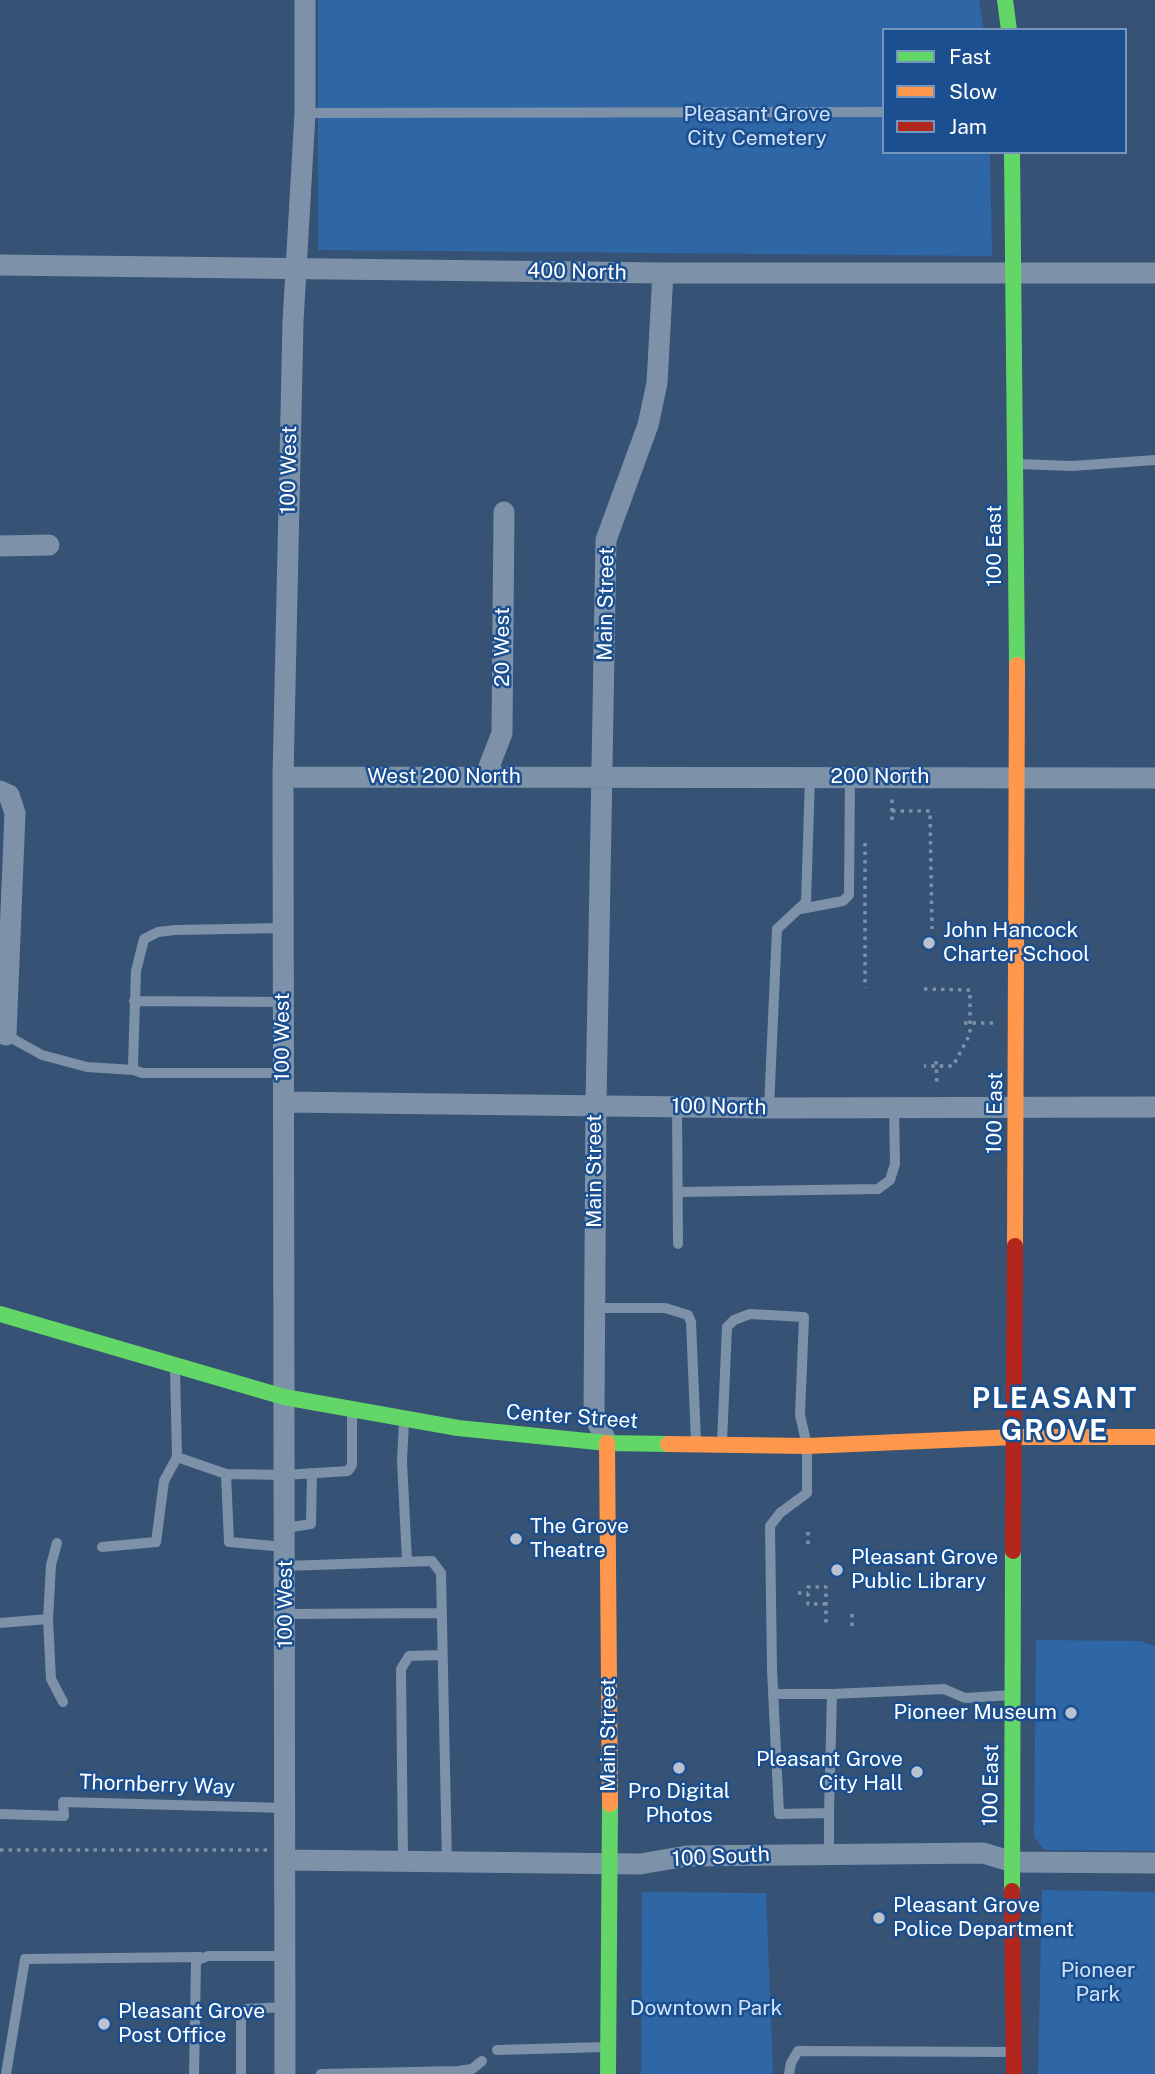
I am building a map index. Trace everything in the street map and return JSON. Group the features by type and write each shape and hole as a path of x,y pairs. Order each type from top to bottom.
{"main road":[{"path":"1005,0 1009,28"},
{"name":"100 East","path":"1012,154 1018,777 1014,2074"},
{"name":"Center Street","path":"0,1314 285,1398 458,1428 607,1443 722,1445 807,1446 1015,1437 1155,1437"},
{"name":"Main Street","path":"607,1443 610,1863 608,2074"}],"street":[{"name":"100 West","path":"285,2074 287,1808 283,777 296,267 305,113 305,0"},
{"name":"400 North","path":"0,265 663,274 1155,273"},
{"name":"Main Street","path":"607,1443 594,1415 596,1104 604,777 606,540 648,425 657,383 663,274"},
{"name":"20 West","path":"485,778 502,733 504,512"},
{"path":"0,546 49,545"},
{"name":"West 200 North","path":"283,777 604,777"},
{"name":"200 North","path":"604,777 1155,778"},
{"path":"0,791 9,795 15,813 6,1035"},
{"name":"100 North","path":"284,1102 769,1108 1016,1105 1155,1107"},
{"name":"100 South","path":"286,1855 447,1863 648,1863 688,1856 983,1853 1013,1861 1155,1863"}],"lane":[{"path":"305,113 882,112"},
{"path":"1016,464 1072,466 1155,460"},
{"path":"801,909 808,886 810,777"},
{"path":"769,1108 779,924 801,909 843,901 849,895 850,777"},
{"path":"134,1070 134,1001 140,947 150,934 175,930 283,928"},
{"path":"134,1001 283,1002"},
{"path":"6,1035 42,1055 87,1067 134,1070 142,1073 284,1073"},
{"path":"677,1106 678,1244"},
{"path":"679,1192 878,1189 890,1180 895,1164 894,1106"},
{"path":"595,1308 664,1308 688,1315 691,1322 696,1444"},
{"path":"722,1445 727,1327 742,1316 760,1313 804,1317 800,1415 807,1446 807,1493 780,1513 770,1526 773,1694 779,1814 830,1813"},
{"path":"102,1547 156,1542 164,1481 177,1457 176,1366"},
{"path":"177,1457 226,1474 312,1474 351,1468 352,1409"},
{"path":"404,1418 402,1461 407,1561"},
{"path":"226,1474 229,1542 407,1561 432,1560 441,1573 447,1863"},
{"path":"285,1547 312,1522 312,1474"},
{"path":"57,1544 51,1565 48,1619 53,1687 63,1702"},
{"path":"286,1614 442,1613"},
{"path":"0,1623 48,1619"},
{"path":"403,1862 401,1669 409,1656 442,1655"},
{"path":"773,1694 944,1689 965,1698 1014,1695"},
{"path":"829,1853 832,1694"},
{"name":"Thornberry Way","path":"0,1814 64,1816 63,1802 287,1808"},
{"path":"6,2074 25,1959 285,1956"},
{"path":"194,2074 194,1965 200,1957"},
{"path":"241,2074 241,2017 245,2009 285,2007"},
{"path":"497,2050 608,2047"},
{"path":"789,2074 791,2063 798,2051 1014,2052"},
{"path":"321,2074 458,2071 472,2069 481,2062"}],"path":[{"path":"892,798 892,820"},
{"path":"892,811 930,811 932,929"},
{"path":"865,839 865,988"},
{"path":"924,989 970,990 970,1034 953,1066 936,1063 924,1066"},
{"path":"964,1023 994,1023"},
{"path":"936,1063 937,1087"},
{"path":"808,1532 808,1545"},
{"path":"826,1604 808,1604 808,1587 826,1587 826,1604 826,1626"},
{"path":"798,1593 808,1593"},
{"path":"852,1614 852,1626"},
{"path":"0,1850 286,1855"}],"green space":[{"name":"Pleasant Grove City Cemetery","path":"318,0 979,0 984,28 882,28 882,154 990,154 992,256 318,250"},
{"path":"1036,1640 1141,1641 1155,1646 1155,1851 1045,1850 1034,1837"},
{"name":"Pioneer Park","path":"1042,1890 1155,1892 1155,2074 1038,2074"},
{"name":"Downtown Park","path":"642,1892 766,1893 773,2074 641,2074"}],"traffic: fast":[{"path":"1005,0 1009,28"},
{"path":"1012,154 1017,665"},
{"path":"0,1314 284,1397 458,1428 607,1443 668,1444"},
{"path":"1012,1891 1013,1551"},
{"path":"608,2074 610,1804"}],"traffic: slow":[{"path":"1015,1246 1017,665"},
{"path":"668,1444 807,1446 1015,1437 1155,1437"},
{"path":"607,1443 610,1804"}],"traffic: jam":[{"path":"1013,1551 1015,1246"},
{"path":"1012,1891 1014,2074"}],"place":[{"name":"John Hancock Charter School","path":"929,943"},
{"name":"The Grove Theatre","path":"516,1539"},
{"name":"Pleasant Grove Public Library","path":"837,1570"},
{"name":"Pioneer Museum","path":"1071,1713"},
{"name":"Pro Digital Photos","path":"679,1768"},
{"name":"Pleasant Grove City Hall","path":"917,1772"},
{"name":"Pleasant Grove Police Department","path":"879,1918"},
{"name":"Pleasant Grove Post Office","path":"104,2024"}],"district":[{"name":"PLEASANT GROVE","path":"1055,1415"}]}
